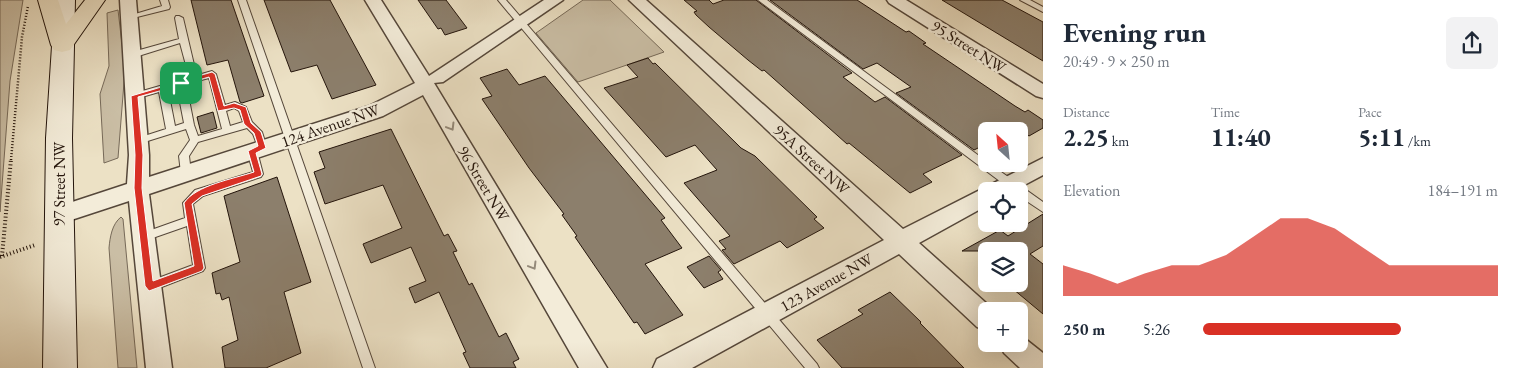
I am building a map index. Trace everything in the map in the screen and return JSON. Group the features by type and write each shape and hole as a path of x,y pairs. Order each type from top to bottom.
{"highway":[{"path":"48,0 62,45"},
{"path":"62,45 95,0"}],"main road":[{"name":"97 Street NW","path":"60,368 59,215 62,45 65,0"}],"street":[{"name":"96 Street NW","path":"373,0 431,84 594,368"},
{"name":"124 Avenue NW","path":"59,215 376,111 431,84 555,0"},
{"name":"95A Street NW","path":"637,0 978,312"},
{"name":"95 Street NW","path":"896,0 1043,92"},
{"path":"129,8 138,141 138,188 159,368"},
{"path":"1012,182 1043,166"},
{"name":"123 Avenue NW","path":"666,368 978,200"},
{"path":"1022,352 1040,368"}],"lane":[{"path":"129,8 166,7 164,0"},
{"path":"242,0 369,368"},
{"path":"502,0 813,368"},
{"path":"762,0 996,182"},
{"path":"1024,0 1043,10"},
{"path":"178,18 191,69"},
{"path":"132,55 183,40"},
{"path":"135,96 212,74 227,131"},
{"path":"181,83 189,124 195,140"},
{"path":"162,88 171,130"},
{"path":"149,286 199,268 188,203 199,193 258,174 257,132 248,124 243,109 234,105 221,109"},
{"path":"138,141 189,124"},
{"path":"186,173 184,156 195,140 248,124"},
{"path":"1028,200 1043,208"},
{"path":"144,237 191,220"}],"path":[{"path":"0,257 2,256 22,37 30,0"}],"shaded area":[{"path":"0,0 23,0 10,81 0,212"},
{"path":"583,0 610,0 664,52 578,82 536,33"},
{"path":"118,10 125,70 118,158 104,163 100,94 109,66 107,13"},
{"path":"121,217 123,219 137,368 118,368 109,248 114,227"}],"building":[{"path":"191,0 231,0 264,96 240,102 228,60 207,65"},
{"path":"264,0 330,0 376,85 332,99 317,65 291,72"},
{"path":"418,0 446,0 467,28 445,35 441,28 438,29"},
{"path":"684,0 709,0 713,4 724,0 756,0 852,73 843,77 875,102 885,97 962,155 923,174 932,182 910,193 849,143 847,144 764,70 762,71 709,27 696,15 694,12 697,11"},
{"path":"770,0 857,0 906,32 909,31 926,43 923,44 1015,106 1025,112 1028,110 1043,120 1043,128 1029,136 1028,122 978,122 978,148 974,150 896,93 911,87 877,63 863,69"},
{"path":"942,0 1002,0 1043,22 1043,61"},
{"path":"648,58 741,148 755,156 817,217 814,219 824,228 787,248 780,241 734,264 722,250 726,249 719,241 730,236 684,183 717,170 695,145 666,157 604,88 638,77 627,65"},
{"path":"507,69 519,85 545,76 665,218 661,220 682,248 645,264 683,315 645,334 637,322 634,323 575,237 577,236 562,215 564,214 529,168 482,99 492,96 480,78"},
{"path":"213,112 217,128 201,133 197,117"},
{"path":"391,129 444,236 448,234 457,251 453,252 469,285 472,283 499,337 506,333 519,359 513,362 516,368 470,368 463,353 466,352 439,292 415,303 409,288 426,281 411,247 371,263 363,244 402,228 383,185 325,204 314,172 325,168 319,152"},
{"path":"277,177 311,282 284,292 301,353 266,368 225,368 222,347 238,340 229,297 222,300 220,293 216,294 212,273 240,262 224,196"},
{"path":"1043,214 1043,246 1030,254 1043,264 1043,314 1017,292 1028,292 1028,242 978,242 996,232 1003,232 1008,236 1014,232 1028,232 1028,223"},
{"path":"978,242 978,251 962,251"},
{"path":"709,256 721,270 718,272 723,279 704,288 687,267"},
{"path":"890,292 964,368 842,368 817,340 863,314 858,310"}],"route":[{"path":"212,74 221,109 234,105 243,109 248,124 257,132 262,148 252,151 258,174 199,193 188,203 199,268 149,286 138,188 139,155 135,96 181,83 212,74"}]}
